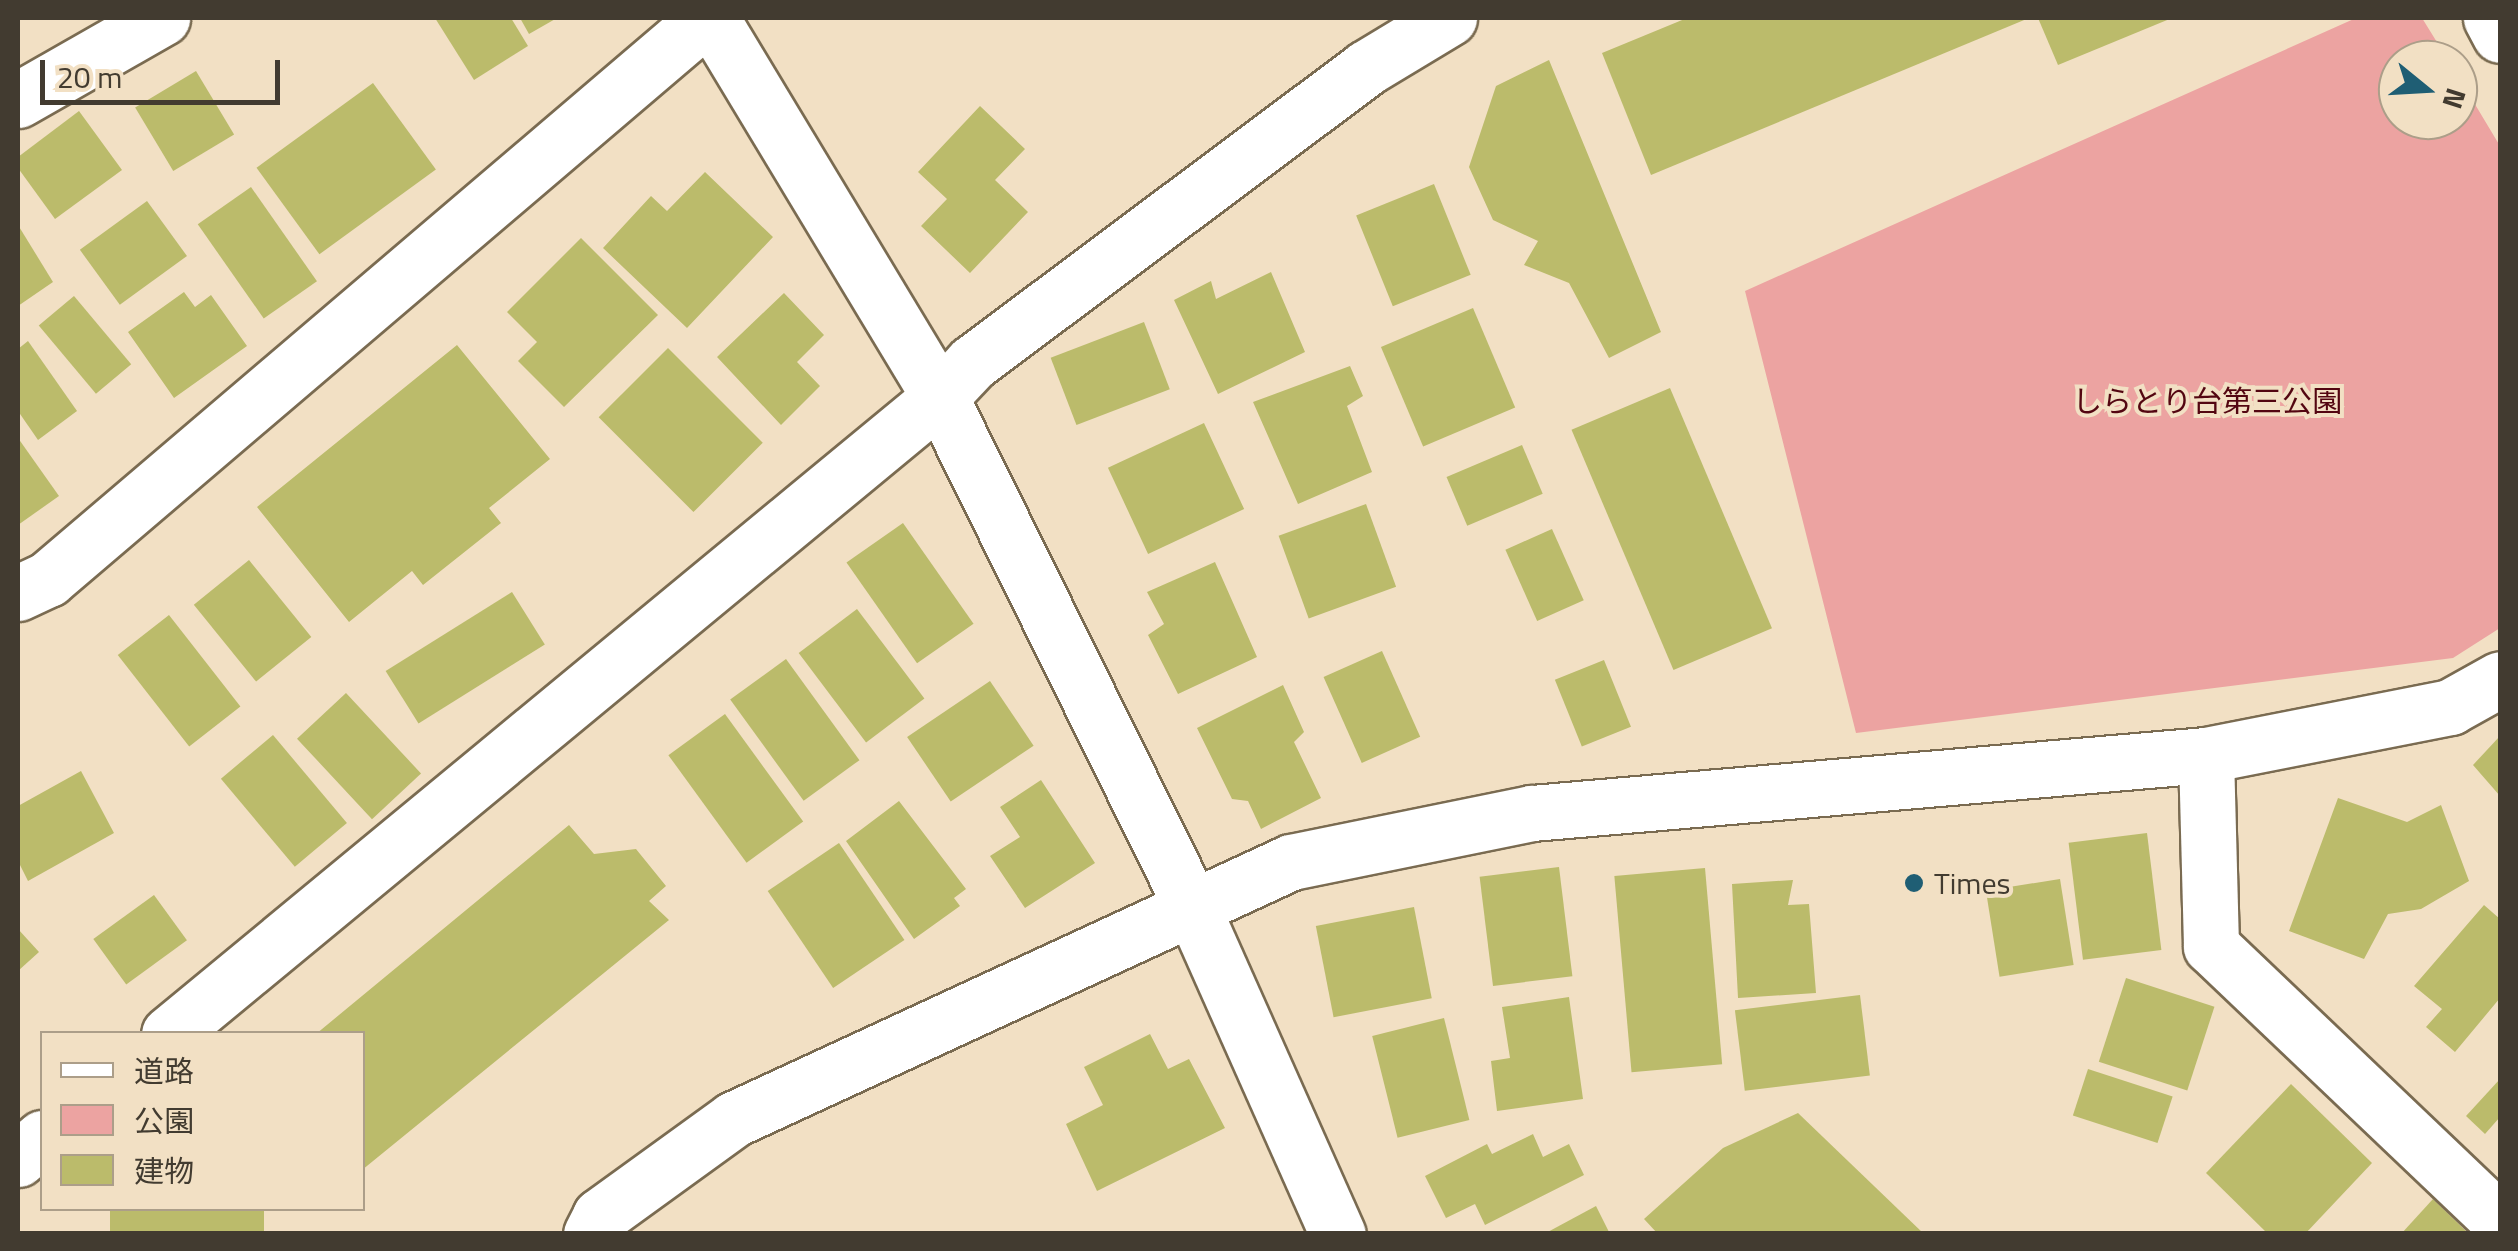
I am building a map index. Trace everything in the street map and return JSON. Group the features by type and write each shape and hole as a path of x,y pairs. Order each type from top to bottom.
{"street":[{"path":"18,100 162,18"},
{"path":"18,593 48,579 709,18 940,397 1193,909 1338,1234"},
{"path":"173,1031 940,397 972,364 1366,68 1449,18"},
{"path":"2490,18 2500,35"},
{"path":"591,1234 600,1216 734,1118 1292,862 1532,812 2206,755 2450,707 2500,679"},
{"path":"2206,755 2211,946 2500,1221"},
{"path":"18,1159 40,1140"}],"green space":[{"name":"しらとり台第三公園","path":"2356,18 2422,18 2436,40 2378,40 2378,140 2478,140 2478,109 2500,146 2500,628 2453,658 1856,733 1745,291"}],"building":[{"path":"435,18 511,18 528,46 474,80"},
{"path":"520,18 557,18 529,34"},
{"path":"1687,18 2029,18 1651,175 1602,53"},
{"path":"2038,18 2172,18 2058,65"},
{"path":"1549,60 1661,332 1609,358 1569,283 1524,265 1538,241 1493,220 1469,167 1496,86"},
{"path":"196,71 234,134 173,171 135,108"},
{"path":"373,83 436,170 319,254 257,168"},
{"path":"980,106 1025,149 995,180 1028,212 970,273 921,226 947,199 918,172"},
{"path":"79,111 122,170 55,219 18,168 18,157"},
{"path":"705,172 773,237 687,328 603,248 651,196 667,211"},
{"path":"1434,184 1471,275 1393,306 1356,215"},
{"path":"251,187 317,281 264,318 198,224"},
{"path":"147,201 187,256 120,305 80,250"},
{"path":"18,225 53,282 18,306"},
{"path":"581,238 658,315 564,407 518,361 537,342 507,312"},
{"path":"1271,272 1305,352 1218,394 1174,300 1211,281 1216,299"},
{"path":"184,292 195,307 211,295 247,346 174,398 128,332"},
{"path":"784,293 824,335 797,362 820,386 781,425 717,357"},
{"path":"74,296 131,364 96,394 39,326"},
{"path":"1473,308 1515,407 1423,446 1381,347"},
{"path":"1144,322 1170,389 1076,425 1051,358"},
{"path":"28,341 77,411 38,440 18,411 18,349"},
{"path":"457,345 550,459 489,508 501,523 423,585 412,571 349,622 257,507"},
{"path":"668,348 763,443 693,512 599,417"},
{"path":"1350,366 1363,396 1347,406 1372,472 1298,504 1253,402"},
{"path":"1670,388 1772,628 1673,670 1572,430"},
{"path":"1204,423 1244,509 1148,554 1108,468"},
{"path":"18,438 59,496 18,525"},
{"path":"1522,445 1543,494 1467,526 1447,477"},
{"path":"1366,504 1396,587 1309,619 1279,536"},
{"path":"903,523 974,624 917,663 846,563"},
{"path":"1552,529 1584,600 1537,621 1505,550"},
{"path":"249,560 311,637 256,682 194,605"},
{"path":"1215,562 1257,657 1178,694 1148,635 1164,624 1147,592"},
{"path":"512,592 545,645 418,724 386,671"},
{"path":"857,609 924,698 866,742 799,653"},
{"path":"169,615 240,706 189,746 118,655"},
{"path":"1382,651 1420,737 1362,763 1324,677"},
{"path":"786,659 859,760 804,801 730,700"},
{"path":"1604,660 1631,727 1582,747 1555,680"},
{"path":"990,681 1034,746 951,802 907,737"},
{"path":"1283,685 1304,732 1294,742 1321,798 1261,829 1248,801 1232,799 1197,728"},
{"path":"346,693 421,773 372,819 297,739"},
{"path":"725,714 803,822 747,863 668,755"},
{"path":"273,735 347,823 295,867 221,779"},
{"path":"2500,736 2500,796 2473,765"},
{"path":"81,771 114,833 28,881 18,861 18,806"},
{"path":"1041,780 1095,863 1025,908 990,856 1020,837 1000,807"},
{"path":"2338,798 2407,822 2441,805 2469,881 2421,909 2388,914 2364,959 2289,931"},
{"path":"899,801 966,889 954,898 960,906 914,939 846,841"},
{"path":"569,825 594,854 636,849 666,886 649,901 669,920 365,1168 365,1031 320,1031"},
{"path":"2147,833 2161,950 2083,960 2069,843"},
{"path":"839,843 904,940 833,988 768,891"},
{"path":"1559,867 1572,976 1493,986 1480,877"},
{"path":"1705,868 1722,1064 1632,1072 1614,876"},
{"path":"2060,879 2074,965 2000,977 1986,891"},
{"path":"1793,880 1788,905 1809,904 1816,993 1738,998 1732,884"},
{"path":"154,895 187,940 126,984 93,939"},
{"path":"2484,905 2500,919 2500,998 2455,1052 2426,1027 2442,1009 2414,986"},
{"path":"1414,907 1432,998 1334,1017 1316,926"},
{"path":"18,929 39,952 18,971"},
{"path":"2126,978 2214,1007 2187,1090 2099,1062"},
{"path":"1860,995 1870,1075 1745,1091 1735,1010"},
{"path":"1569,997 1583,1099 1497,1111 1491,1061 1510,1058 1502,1007"},
{"path":"1444,1018 1469,1120 1398,1138 1372,1036"},
{"path":"1150,1034 1168,1069 1189,1059 1225,1128 1097,1191 1066,1124 1103,1105 1084,1067"},
{"path":"2088,1069 2173,1097 2158,1143 2073,1116"},
{"path":"2500,1079 2500,1117 2485,1134 2466,1116"},
{"path":"2291,1084 2372,1163 2305,1234 2268,1234 2206,1173"},
{"path":"1798,1113 1924,1234 1658,1234 1644,1219 1723,1148"},
{"path":"1533,1134 1543,1157 1569,1144 1584,1175 1485,1225 1475,1204 1446,1218 1425,1176 1487,1144 1492,1154"},
{"path":"2433,1199 2469,1234 2401,1234"},
{"path":"1596,1206 1610,1234 1544,1234"},
{"path":"110,1211 264,1211 264,1234 110,1234"}],"place":[{"name":"Times","path":"1914,883"}]}
